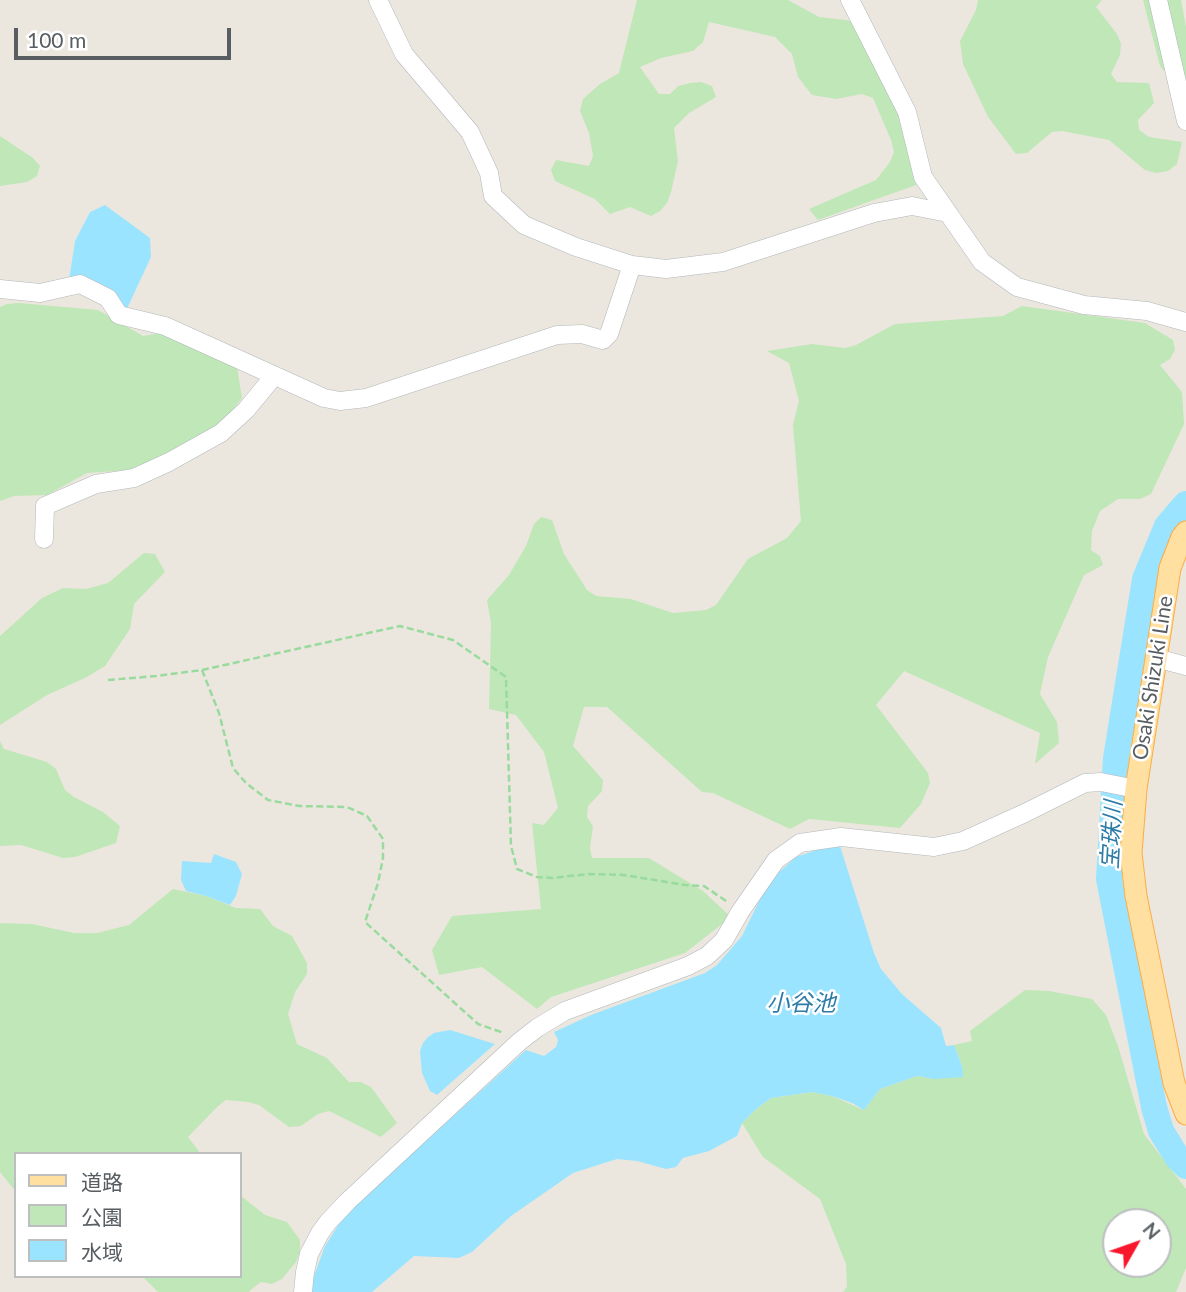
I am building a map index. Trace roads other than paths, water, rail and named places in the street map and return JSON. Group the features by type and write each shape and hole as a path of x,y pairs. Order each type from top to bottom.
{"main road":[{"name":"Osaki Shizuki Line","path":"1186,532 1170,568 1132,788 1131,853 1136,896 1174,1083 1186,1114"}],"street":[{"path":"378,0 404,54 470,132 489,173 493,196 524,225 576,247 632,265 666,268 723,262 874,213 912,206 947,214"},
{"path":"850,0 908,112 923,177 982,262 1017,286 1084,304 1147,311 1186,322"},
{"path":"1158,0 1186,121"},
{"path":"0,289 40,293 80,284 108,298 120,315 165,326 324,398 340,401 366,398 557,335 582,334 603,340 609,334 632,265"},
{"path":"44,538 45,506 96,484 134,478 221,433 246,411 274,376"},
{"path":"1156,657 1186,666"},
{"path":"303,1292 309,1254 328,1222 519,1042 565,1012 708,956 724,940 776,860 800,843 841,837 934,847 962,841 1085,783 1101,782 1132,788"}],"water":[{"path":"105,205 150,238 151,257 124,315 69,280 75,241 90,212"},
{"name":"小谷池","path":"840,846 881,969 902,994 941,1028 946,1046 954,1045 963,1077 933,1079 917,1076 880,1089 864,1110 832,1096 812,1092 771,1098 742,1123 737,1136 709,1151 683,1158 676,1167 666,1169 617,1159 573,1173 511,1216 472,1252 459,1258 414,1256 372,1292 311,1292 325,1246 350,1210 526,1050 544,1056 556,1047 558,1040 554,1032 591,1015 705,973 717,965 742,936 768,883 777,874 796,857 819,849"},
{"path":"214,854 236,862 242,874 236,896 230,905 186,891 181,880 182,861 211,863"},
{"path":"450,1030 495,1044 437,1095 430,1091 422,1073 420,1051 428,1037"}],"waterway":[{"name":"宝珠川","path":"1186,504 1167,526 1145,579 1116,758 1109,879 1154,1107 1161,1131 1186,1166"}]}
